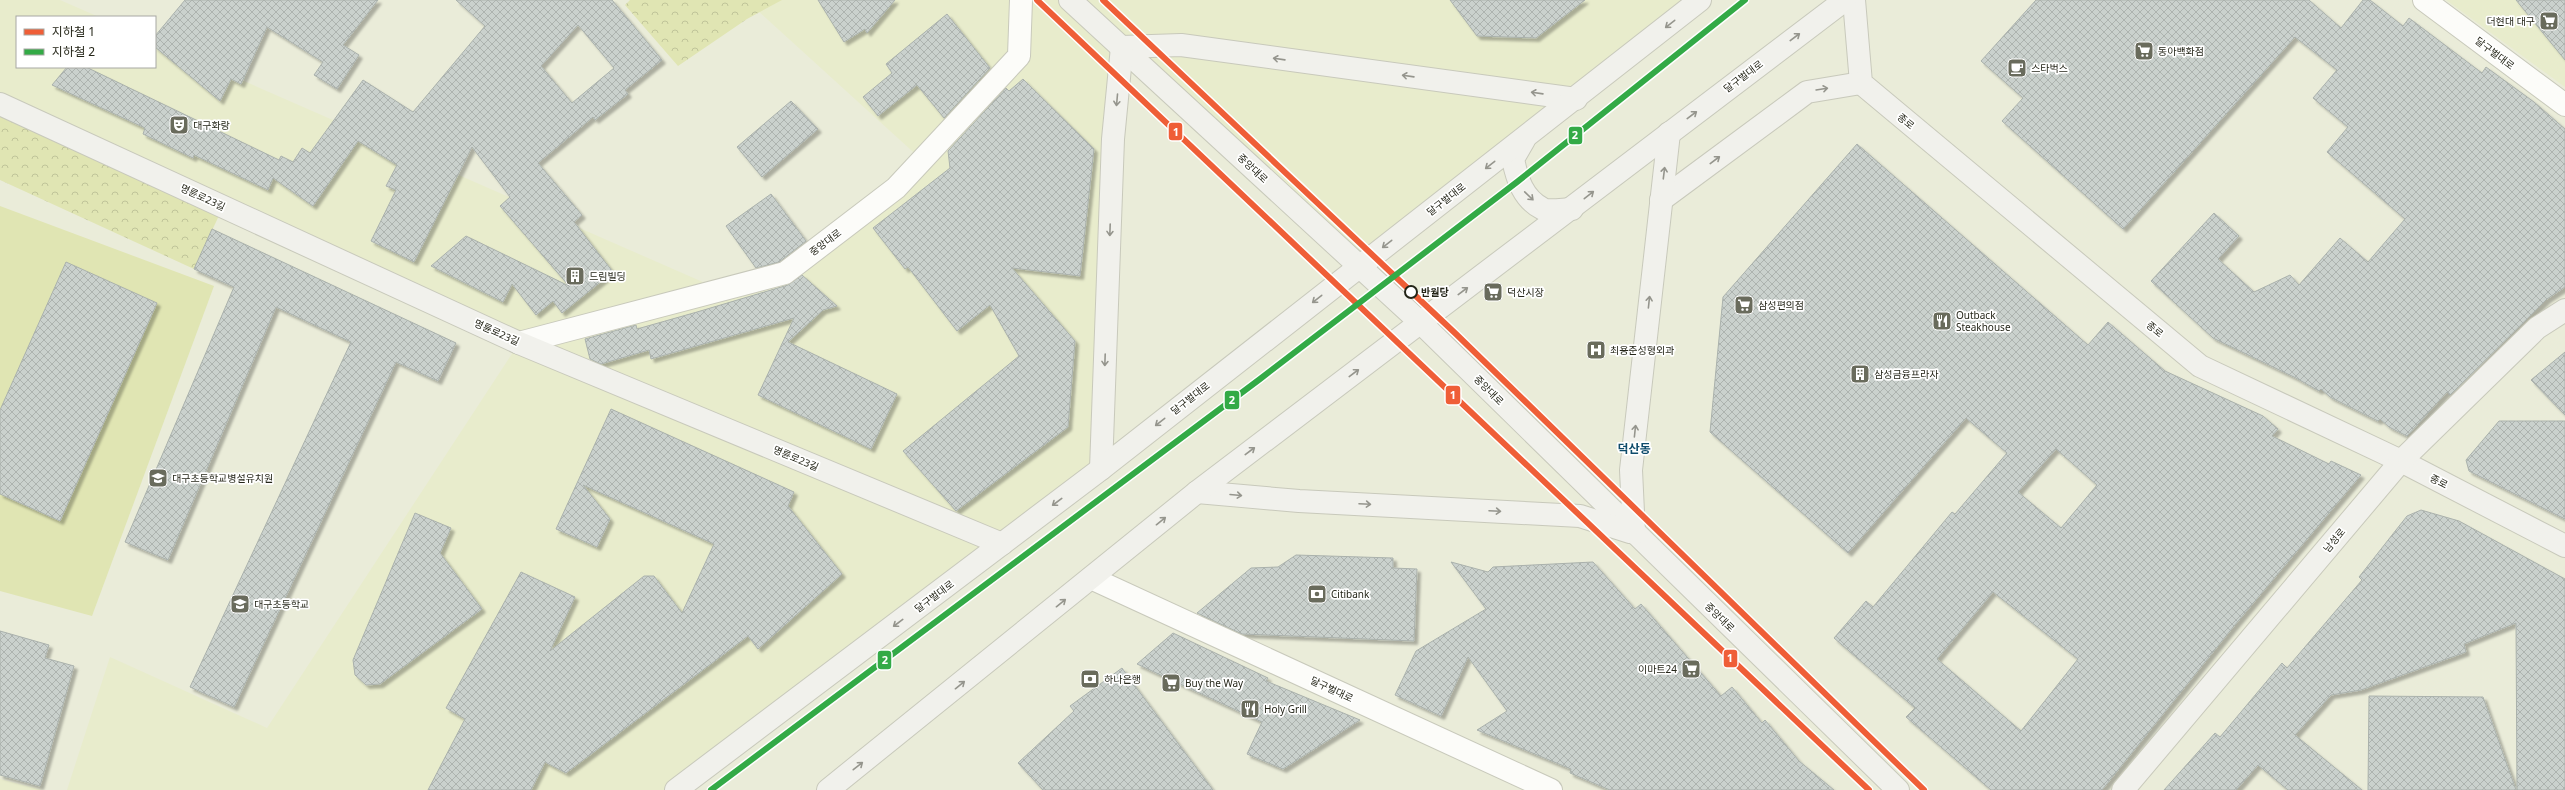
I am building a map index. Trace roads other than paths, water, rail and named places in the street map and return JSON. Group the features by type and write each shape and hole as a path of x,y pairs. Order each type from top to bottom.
{"main road":[{"name":"중앙대로","path":"1070,0 1421,322 1634,533 1898,790"},
{"name":"달구벌대로","path":"676,790 1102,469 1359,266 1576,99 1700,0"},
{"name":"달구벌대로","path":"828,790 1197,492 1572,209 1668,133 1845,0"},
{"path":"1661,200 1807,92 1861,83 1854,0"},
{"path":"1102,469 1113,139 1122,47 1181,45 1576,99"},
{"name":"종로","path":"1861,83 2200,366 2401,461 2565,546"},
{"name":"명륜로23길","path":"0,104 520,343 1002,544"},
{"path":"1197,492 1299,501 1580,516 1634,533 1631,470 1668,133"},
{"path":"1526,137 1513,159 1517,182 1526,195 1544,209 1572,209"},
{"name":"남성로","path":"2123,790 2401,461 2537,328 2565,310"}],"street":[{"name":"중앙대로","path":"520,343 785,273 896,188 1019,56 1021,0"},
{"name":"달구벌대로","path":"2424,0 2565,105"},
{"name":"달구벌대로","path":"1091,578 1551,790"}],"metro line":[{"name":"1","path":"1037,0 1869,790"},
{"name":"1","path":"1103,0 1456,334 1924,790"},
{"name":"2","path":"711,790 1260,379 1517,182 1745,0"}],"place":[{"name":"더현대 대구","path":"2549,21"},
{"name":"동아백화점","path":"2144,51"},
{"name":"스타벅스","path":"2017,68"},
{"name":"대구화랑","path":"179,125"},
{"name":"드림빌딩","path":"575,276"},
{"name":"반월당","path":"1411,292"},
{"name":"덕산시장","path":"1493,292"},
{"name":"삼성편의점","path":"1744,305"},
{"name":"Outback Steakhouse","path":"1942,321"},
{"name":"최용준성형외과","path":"1596,350"},
{"name":"삼성금융프라자","path":"1860,374"},
{"name":"대구초등학교병설유치원","path":"158,478"},
{"name":"Citibank","path":"1317,594"},
{"name":"대구초등학교","path":"240,604"},
{"name":"이마트24","path":"1691,669"},
{"name":"하나은행","path":"1090,679"},
{"name":"Buy the Way","path":"1171,683"},
{"name":"Holy Grill","path":"1250,709"}],"district":[{"name":"덕산동","path":"1634,448"}]}
